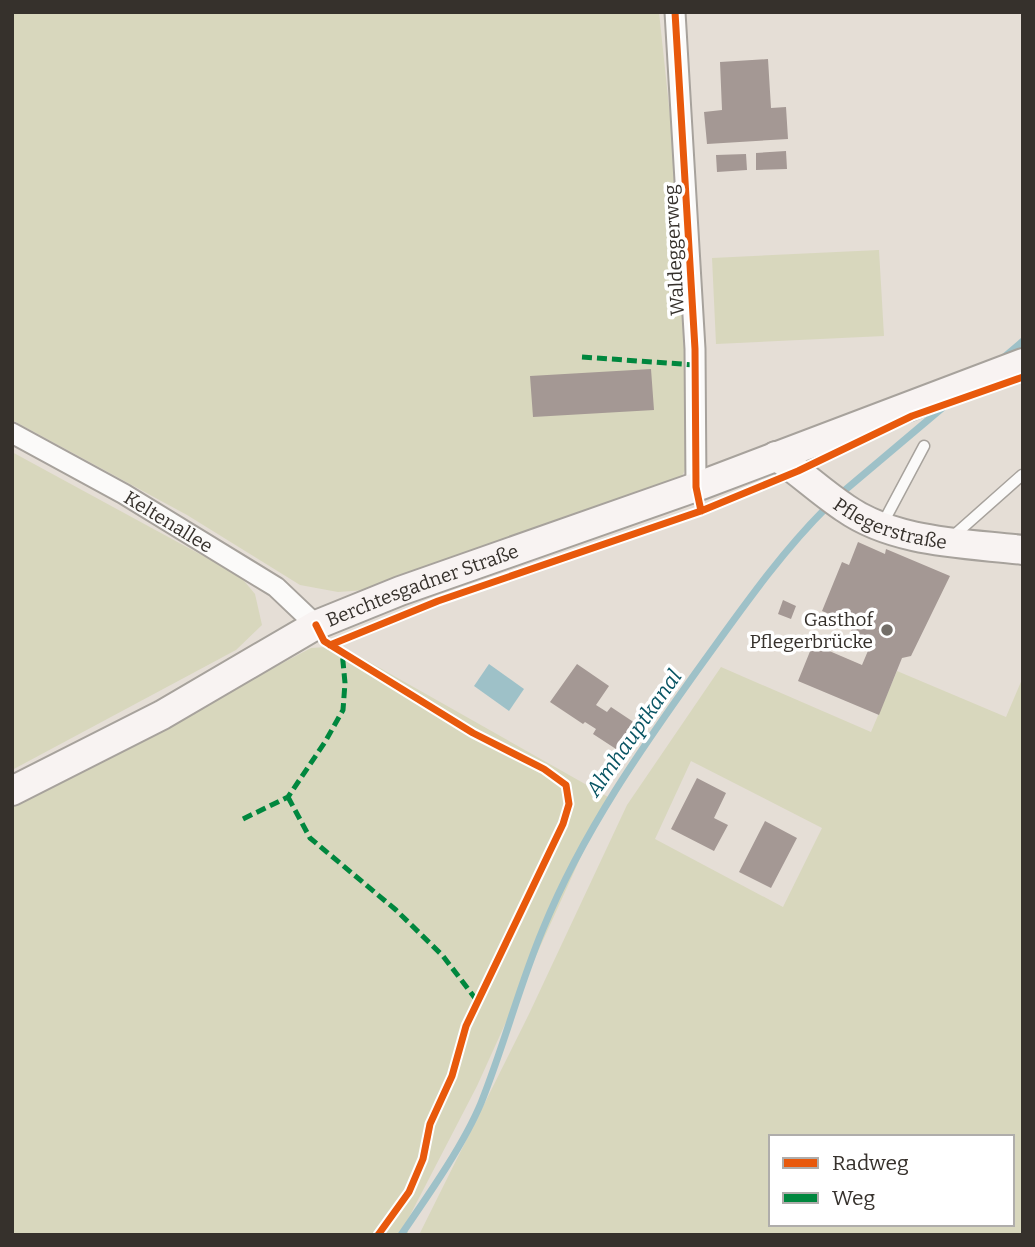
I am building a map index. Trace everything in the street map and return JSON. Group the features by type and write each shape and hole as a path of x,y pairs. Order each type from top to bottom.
{"main road":[{"name":"Berchtesgadner Straße","path":"12,791 162,715 316,625 400,591 696,487 1023,363"},
{"name":"Pflegerstraße","path":"776,456 836,501 881,527 948,541 1023,550"}],"street":[{"name":"Waldeggerweg","path":"675,12 695,349 696,487"},
{"name":"Keltenallee","path":"12,433 124,495 276,587 316,625"}],"lane":[{"path":"881,527 924,446"},
{"path":"948,541 1022,475"}],"green space":[{"path":"12,12 659,12 684,249 692,456 681,478 366,590 338,592 300,585 187,515 12,420"},
{"path":"879,250 884,336 716,344 712,258"},
{"path":"12,452 240,576 255,594 262,625 236,650 12,770"},
{"path":"341,646 608,797 477,1086 405,1225 409,1235 12,1235 12,805 311,648"},
{"path":"721,667 871,732 897,671 1006,717 1023,677 1023,1235 419,1235 529,1014 627,805","holes":["691,761 822,828 783,907 655,839"]}],"water":[{"path":"489,664 524,689 509,711 474,686"}],"building":[{"path":"768,59 771,108 786,107 788,139 707,144 704,112 722,110 720,62"},
{"path":"786,151 787,169 756,170 756,153"},
{"path":"746,154 747,170 717,172 716,155"},
{"path":"651,369 654,410 533,417 530,376"},
{"name":"Gasthof Pflegerbrücke","path":"858,542 885,554 886,549 950,576 911,656 902,658 879,715 798,681 813,644 862,665 870,646 849,636 854,624 822,611 842,562 849,565"},
{"path":"783,600 796,606 791,619 778,614"},
{"path":"577,664 609,686 596,705 607,712 611,707 635,723 616,749 593,734 596,729 585,722 583,724 550,702"},
{"path":"697,778 726,793 714,818 728,825 714,851 671,829"},
{"path":"765,821 797,838 771,888 739,872"}],"waterway":[{"name":"Almhauptkanal","path":"1002,359 1023,341"},
{"name":"Almhauptkanal","path":"838,496 947,404"},
{"name":"Almhauptkanal","path":"401,1235 444,1171 481,1103 543,929 595,824 659,725 733,620 779,560 830,504"}],"marked path":[{"path":"582,357 695,365"},
{"path":"243,819 288,797 325,742 343,710 345,683 342,651"},
{"path":"288,797 310,838 396,910 443,956 478,1002"}],"cycle path":[{"path":"675,12 695,349 696,487 701,511"},
{"path":"330,645 438,601 701,511 798,471 912,416 1023,377"},
{"path":"316,625 324,641 473,733 544,769 566,785 569,804 563,824 466,1026 452,1076 430,1124 423,1159 409,1192 378,1235"}],"place":[{"name":"Gasthof Pflegerbrücke","path":"887,630"}]}
